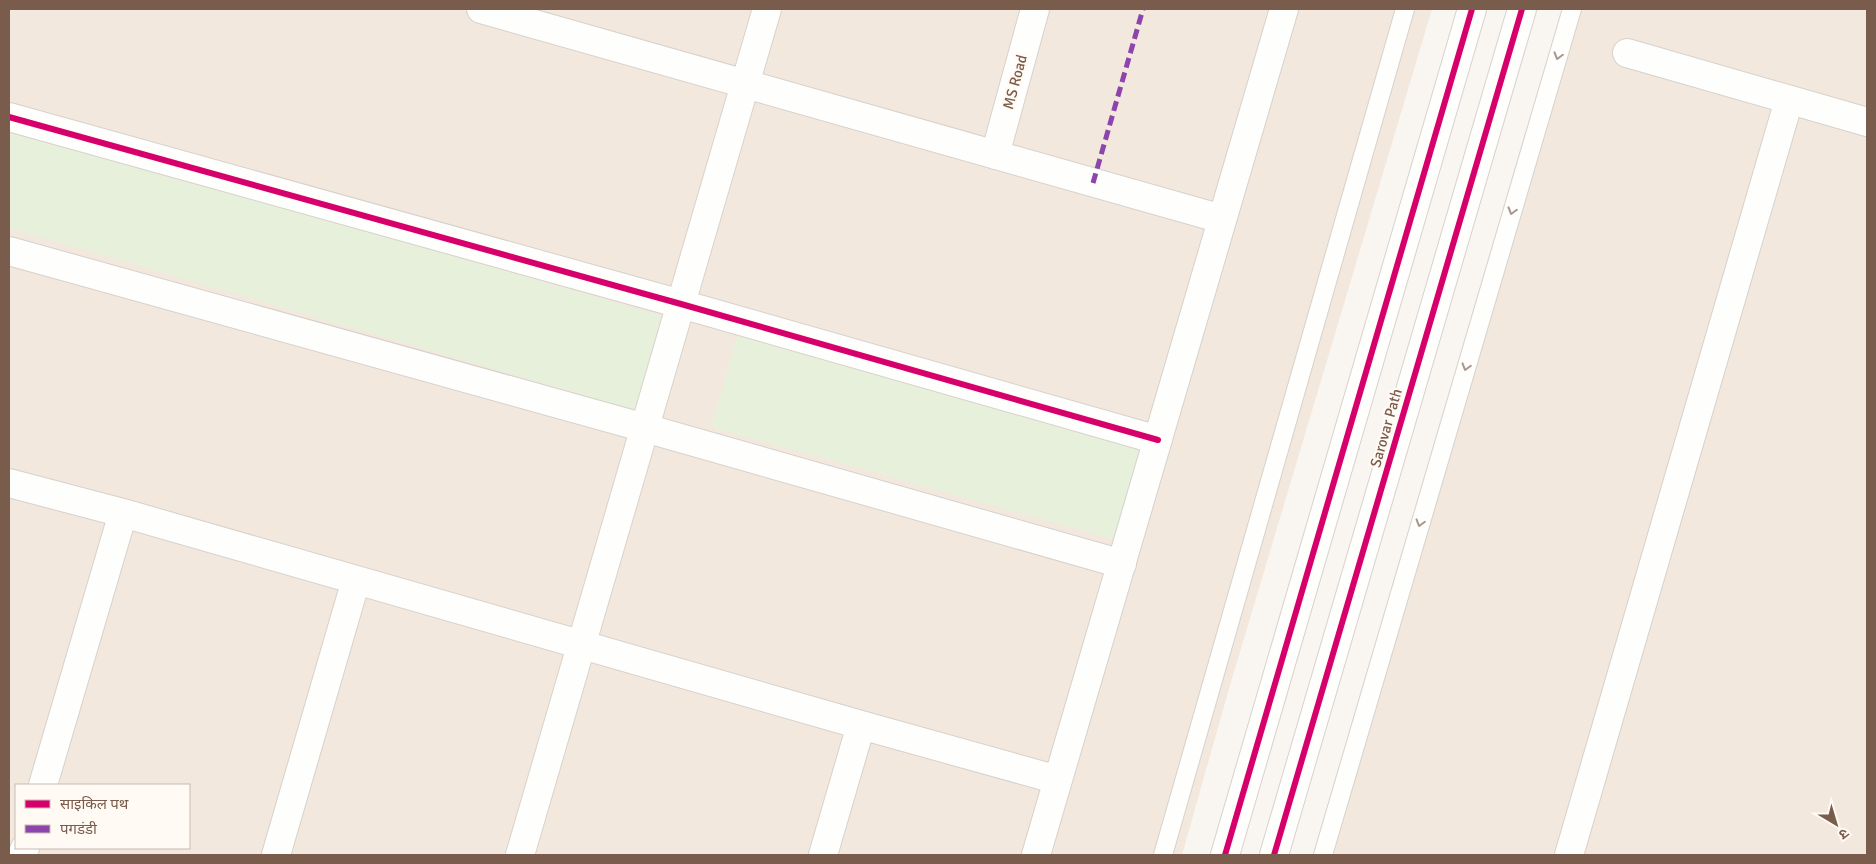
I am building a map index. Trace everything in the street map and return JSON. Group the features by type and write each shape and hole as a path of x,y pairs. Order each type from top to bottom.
{"street":[{"path":"520,855 767,9"},
{"name":"MS Road","path":"995,155 1035,9"},
{"path":"1036,855 1284,9"},
{"path":"1225,855 1472,9"},
{"name":"Sarovar Path","path":"1274,855 1522,9"},
{"path":"488,10 1222,220"},
{"path":"1627,53 1867,122"},
{"path":"1569,855 1789,100"},
{"path":"9,117 681,304 1158,440"},
{"path":"9,251 645,428 1122,564"},
{"path":"9,483 123,513 1058,780"},
{"path":"43,784 123,513"},
{"path":"276,855 356,580"},
{"path":"823,855 861,725"}],"lane":[{"path":"1163,855 1405,9"},
{"path":"1323,855 1572,9"}],"shaded area":[{"path":"9,9 1432,9 1228,692 1182,855 9,855"},
{"path":"1571,9 1867,9 1867,855 1327,855"}],"green space":[{"path":"9,127 672,319 645,413 9,228"},
{"path":"738,333 1143,446 1117,540 711,427"}],"marked path":[{"path":"1093,183 1143,9"}],"cycle path":[{"path":"1225,855 1472,9"},
{"path":"1274,855 1522,9"},
{"path":"9,117 681,304 1158,440"}]}
